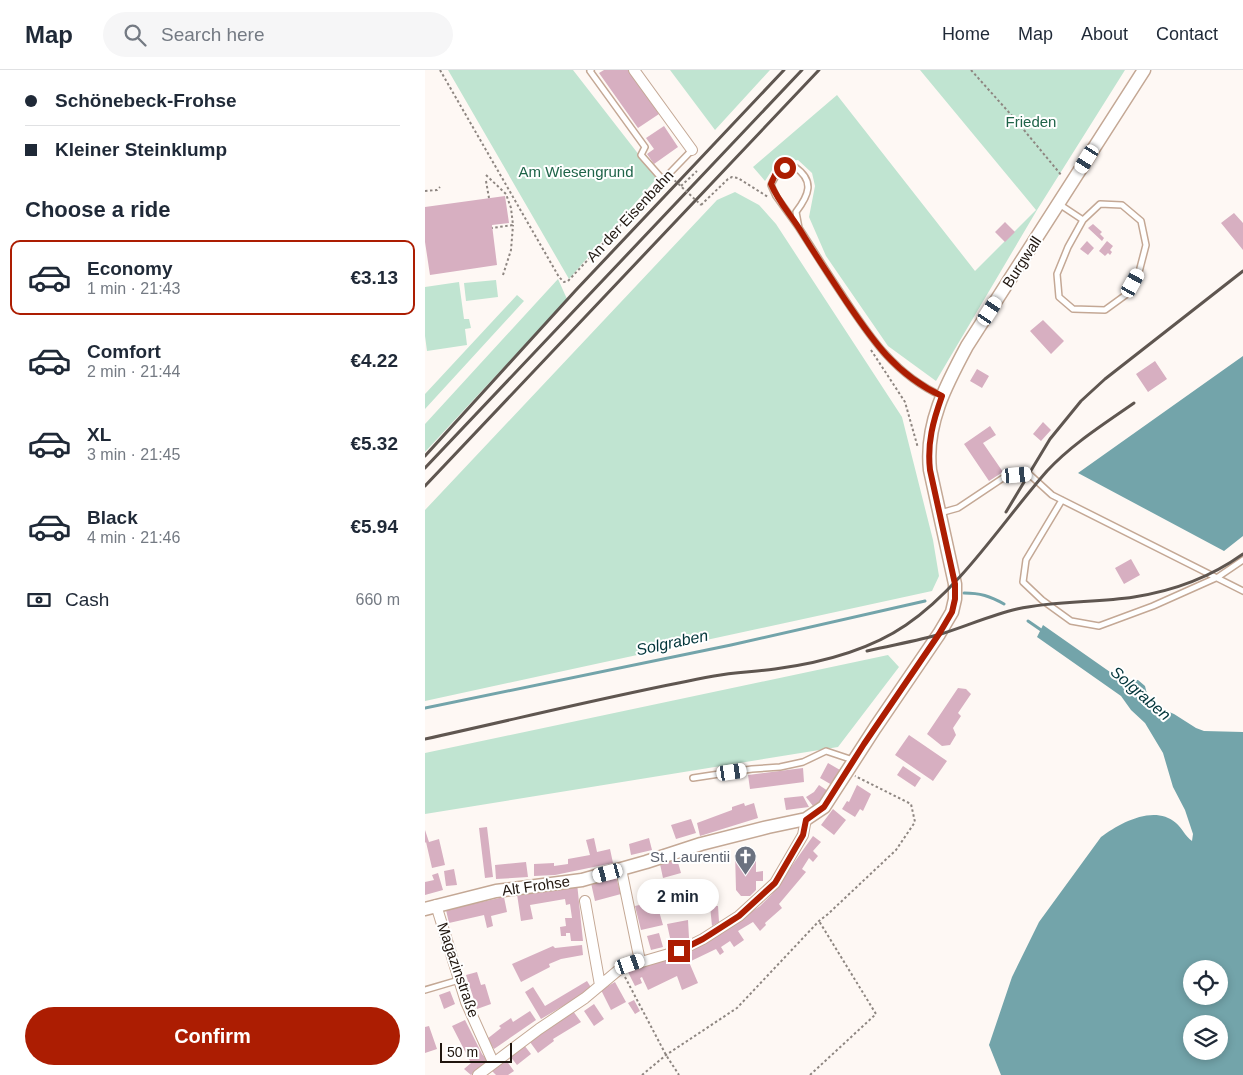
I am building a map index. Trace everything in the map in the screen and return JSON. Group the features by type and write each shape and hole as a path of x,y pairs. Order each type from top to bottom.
{"street":[{"path":"634,70 692,150"},
{"name":"Burgwall","path":"952,612 955,599 955,584 939,514 928,453 929,437 942,396 967,346 1144,70"},
{"name":"Alt Frohse","path":"431,907 496,891 581,880 701,844 768,827 806,820 824,807 952,612"},
{"path":"478,1075 493,1062 585,998 621,968 679,951 703,939 739,916 775,883 803,835 806,820"},
{"path":"621,869 640,961"},
{"path":"585,901 600,985"},
{"name":"Magazinstraße","path":"431,907 466,1002 493,1062"}],"lane":[{"path":"591,70 645,147 641,155 663,180"},
{"name":"An der Eisenbahn","path":"663,180 692,150"},
{"path":"799,228 796,212 808,193 807,182 803,173 795,167 785,168 775,175 771,184 776,196 878,348 896,366 933,392 942,396"},
{"path":"1059,204 1083,220"},
{"path":"1100,204 1122,205 1141,221 1146,245 1139,272 1127,294 1105,310 1073,309 1059,297 1057,274 1074,234 1083,220 1100,204"},
{"path":"939,514 959,508 1005,476 1029,474 1052,495 1243,591"},
{"path":"1062,500 1027,560 1023,582 1042,600 1071,621 1099,626 1153,606 1218,577 1243,560"},
{"path":"693,778 752,769 780,767 803,762 826,751 854,760"},
{"path":"425,990 459,980"}],"path":[{"name":"An der Eisenbahn","path":"440,70 559,277 564,282 663,180"},
{"path":"971,70 1014,118 1063,178 1072,184"},
{"path":"681,186 697,171"},
{"path":"485,175 506,194 511,208 513,225 511,250 503,275"},
{"path":"671,177 701,205 728,179 732,178 738,178 769,197"},
{"path":"486,181 489,198"},
{"path":"425,191 437,190 440,187"},
{"path":"492,228 513,225"},
{"path":"869,347 905,402 915,444 920,452"},
{"path":"642,1075 666,1055 737,1008 819,921 829,914 896,850 915,822 911,804 847,772"},
{"path":"809,1075 876,1014 819,921"},
{"path":"621,968 666,1055 679,1075"}],"green space":[{"name":"Am Wiesengrund","path":"448,70 573,70 657,178 569,279"},
{"path":"670,70 770,70 715,130"},
{"name":"Frieden","path":"920,70 1125,70 1037,210 936,381 888,346 826,256 809,217 815,186 812,173 798,160 776,164 765,181 753,167 837,95 975,271 1036,210"},
{"path":"735,192 759,205 776,224 902,417 933,540 939,576 932,591 425,701 425,510 717,200"},
{"path":"558,279 567,299 425,452 425,424"},
{"path":"496,280 498,297 466,301 464,283"},
{"path":"459,282 464,319 469,319 471,328 465,329 467,345 427,351 425,336 425,287"},
{"path":"517,295 524,301 425,409 425,394"},
{"path":"888,655 899,667 838,747 425,814 425,753"}],"water":[{"path":"1243,356 1243,536 1224,551 1078,473"},
{"path":"1043,625 1120,679 1138,680 1145,686 1148,698 1153,705 1174,714 1204,731 1243,732 1243,1075 1001,1075 989,1045 1012,977 1039,922 1101,837 1127,821 1148,815 1158,815 1176,823 1192,841 1193,834 1185,810 1173,787 1163,753 1145,723 1131,710 1121,696 1037,637"}],"building":[{"path":"604,70 628,70 659,114 638,128 599,73"},
{"path":"664,126 678,147 654,164 647,154 654,149 646,138"},
{"path":"505,196 509,223 492,225 497,265 430,275 425,242 425,207"},
{"path":"1234,213 1243,223 1243,250 1221,223"},
{"path":"1005,222 1015,232 1005,242 995,232"},
{"path":"1093,224 1102,232 1100,234 1104,238 1102,241 1088,228"},
{"path":"1087,241 1094,248 1088,255 1080,249"},
{"path":"1107,241 1113,246 1110,250 1112,252 1110,255 1108,253 1105,256 1099,251"},
{"path":"1043,320 1064,341 1051,354 1030,331"},
{"path":"1155,361 1167,379 1148,392 1136,374"},
{"path":"977,369 989,376 982,388 970,381"},
{"path":"1043,422 1051,430 1041,441 1033,434"},
{"path":"990,426 996,435 983,443 1003,472 989,481 964,444"},
{"path":"1131,559 1140,575 1124,584 1115,568"},
{"path":"958,688 966,689 971,694 958,713 961,716 953,728 956,735 950,745 942,746 927,734"},
{"path":"909,735 947,761 933,781 895,755"},
{"path":"828,763 840,770 832,785 820,778"},
{"path":"903,766 921,778 915,787 897,775"},
{"path":"803,768 804,782 750,789 748,775"},
{"path":"819,785 828,791 821,801 813,806 806,797 814,792"},
{"path":"857,785 871,794 863,811 860,809 855,817 842,809 847,801 849,802"},
{"path":"803,796 809,807 786,810 784,798"},
{"path":"744,803 745,806 754,803 758,818 700,836 697,823 732,810 732,807"},
{"path":"833,809 846,820 834,835 821,825"},
{"path":"691,819 696,833 676,839 671,825"},
{"path":"487,827 493,877 485,878 479,828"},
{"path":"425,830 429,842 439,839 445,865 432,868 425,843"},
{"path":"813,836 821,842 813,851 818,856 813,862 809,858 802,869 806,872 779,904 782,908 765,923 766,925 760,931 753,922 738,931 744,940 734,947 730,941 721,947 724,952 720,955 716,949 689,962 698,983 682,990 677,976 648,990 642,977 640,978 642,983 635,986 628,972 723,931 760,906 771,895"},
{"path":"594,838 597,852 610,849 613,863 555,875 534,876 534,864 554,863 554,866 568,864 568,859 590,855 586,840"},
{"path":"649,838 652,850 631,855 629,844"},
{"name":"St. Laurentii","path":"735,852 756,852 756,872 763,871 763,881 756,881 756,890 750,896 741,896 736,890"},
{"path":"677,859 681,873 663,878 660,864"},
{"path":"526,862 528,877 496,879 495,865"},
{"path":"454,869 457,885 446,886 444,871"},
{"path":"438,873 443,890 425,895 425,882 434,880 432,875"},
{"path":"616,877 621,894 595,901 591,883"},
{"path":"577,883 583,941 571,941 570,933 566,933 566,936 561,936 560,927 566,926 565,918 572,918 570,904 566,905 565,899 530,905 533,919 521,921 517,894"},
{"path":"504,897 507,912 491,916 493,926 487,928 484,915 449,923 446,910"},
{"path":"656,901 663,925 641,930 635,906"},
{"path":"710,906 718,906 719,922 712,926"},
{"path":"688,920 689,938 672,947 667,924"},
{"path":"659,933 663,947 651,950 647,936"},
{"path":"582,945 583,955 561,959 549,964 550,967 521,982 512,964 553,946 555,948"},
{"path":"477,972 481,985 485,984 491,1004 477,1009 466,975"},
{"path":"587,981 592,989 541,1019 525,992 533,987 545,1006"},
{"path":"615,982 626,1002 611,1010 601,990"},
{"path":"450,991 455,1004 444,1009 439,995"},
{"path":"634,1000 640,1011 635,1014 628,1003"},
{"path":"594,1004 604,1019 594,1026 584,1011"},
{"path":"530,1011 536,1020 494,1049 487,1039 501,1028 499,1026 511,1018 513,1022"},
{"path":"573,1011 581,1022 553,1039 554,1041 538,1053 530,1042"},
{"path":"465,1020 482,1054 488,1061 471,1075 464,1069 471,1063 452,1026"},
{"path":"429,1026 437,1049 425,1053 425,1027"},
{"path":"524,1045 531,1054 517,1065 510,1056"},
{"path":"506,1060 514,1071 508,1075 496,1075 492,1071"}],"waterway":[{"name":"Solgraben","path":"964,593 985,596 1004,604"},
{"name":"Solgraben","path":"425,708 731,645 925,601"},
{"name":"Solgraben","path":"1028,621 1044,632"}],"railway":[{"path":"425,456 576,290 784,70"},
{"path":"425,468 802,70"},
{"path":"425,486 819,70"},
{"path":"1006,512 1050,439 1081,401 1105,379 1243,271"},
{"path":"425,739 678,683 809,663 860,649 876,642 906,625 926,610 981,553 1031,490 1057,461 1089,435 1134,403"},
{"path":"867,651 941,634 1017,609 1046,604 1119,599 1163,591 1191,582 1218,570 1243,554"}],"place":[{"name":"St. Laurentii","path":"746,876"}],"route":[{"path":"679,951 703,939 739,916 775,883 803,835 806,820 824,807 864,744 947,622 955,599 955,584 928,453 929,437 942,396 933,392 896,366 878,348 859,321 776,196 771,184 775,175 785,168"}]}
